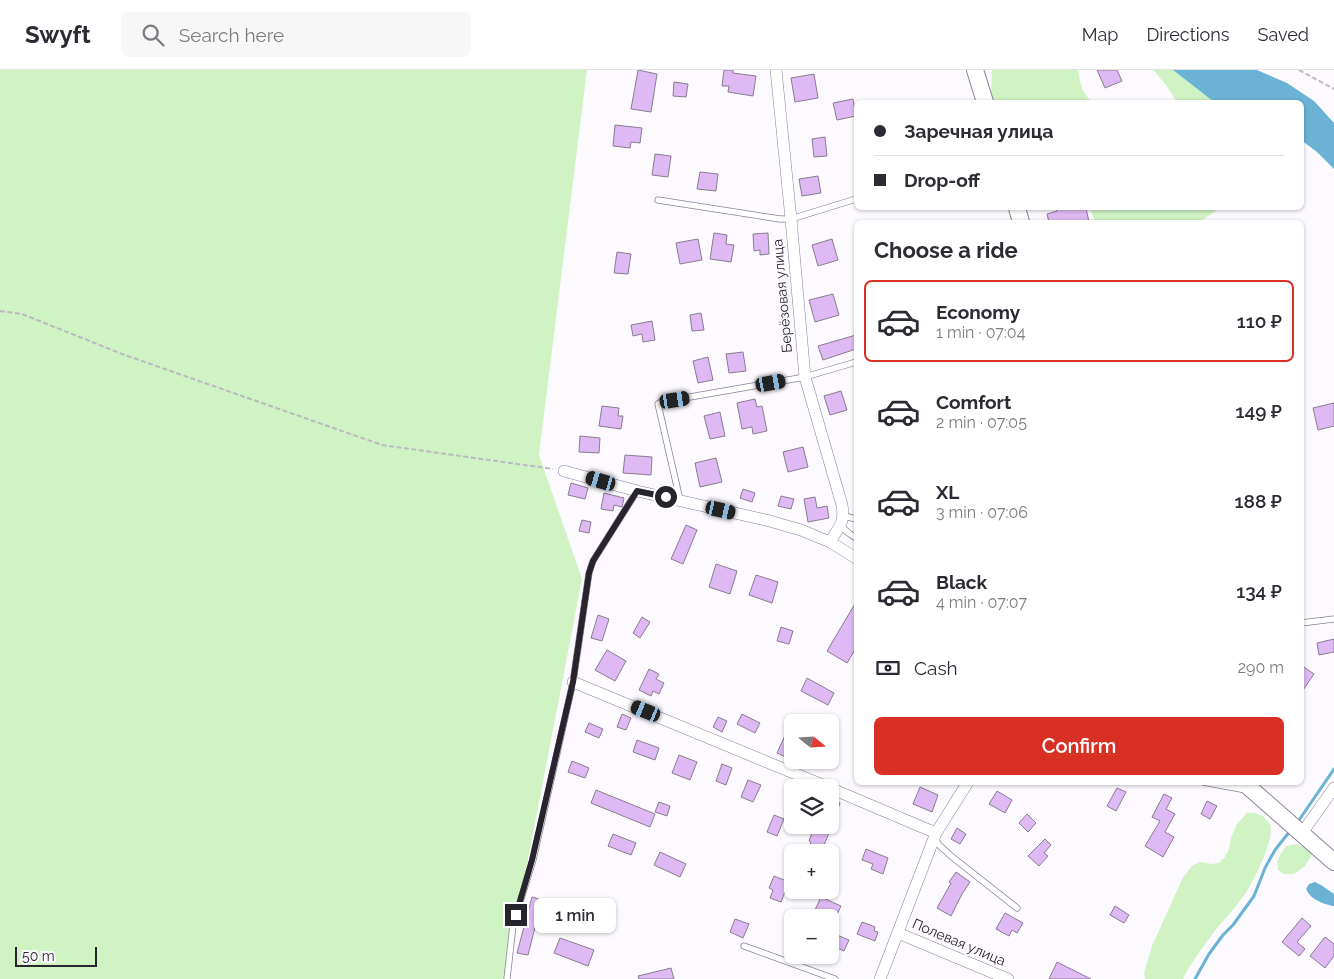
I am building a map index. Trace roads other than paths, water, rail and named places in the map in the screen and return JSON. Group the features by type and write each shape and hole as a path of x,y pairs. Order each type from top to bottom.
{"street":[{"name":"Берёзовая улица","path":"776,70 805,377 842,505 842,521"},
{"path":"975,70 984,100"},
{"path":"564,471 637,491 766,520 800,530 830,542 854,557"},
{"path":"830,542 842,521"},
{"path":"573,682 808,779"},
{"path":"880,979 935,835 966,785"},
{"path":"1248,787 1334,862"},
{"path":"1302,833 1334,788"},
{"path":"839,792 935,835"},
{"name":"Полевая улица","path":"898,933 1008,979"}],"lane":[{"path":"658,200 780,219 791,219 854,200"},
{"path":"680,500 658,404 805,377 854,363"},
{"path":"507,979 513,925 532,860 573,682 589,573 593,561 637,491"},
{"path":"854,519 842,521 850,534 854,537"},
{"path":"1304,623 1334,619"},
{"path":"1230,785 1248,787"},
{"path":"935,835 939,845 950,856 1017,908"},
{"path":"744,946 835,979"}],"water":[{"path":"1173,70 1257,70 1287,83 1314,101 1334,123 1334,169 1304,142 1304,100 1211,100"},
{"path":"1315,882 1334,894 1334,906 1324,904 1308,893 1306,889 1309,884"}],"waterway":[{"path":"1297,823 1334,769"},
{"path":"1195,979 1209,954 1254,896 1265,868 1275,850 1290,831"}]}
